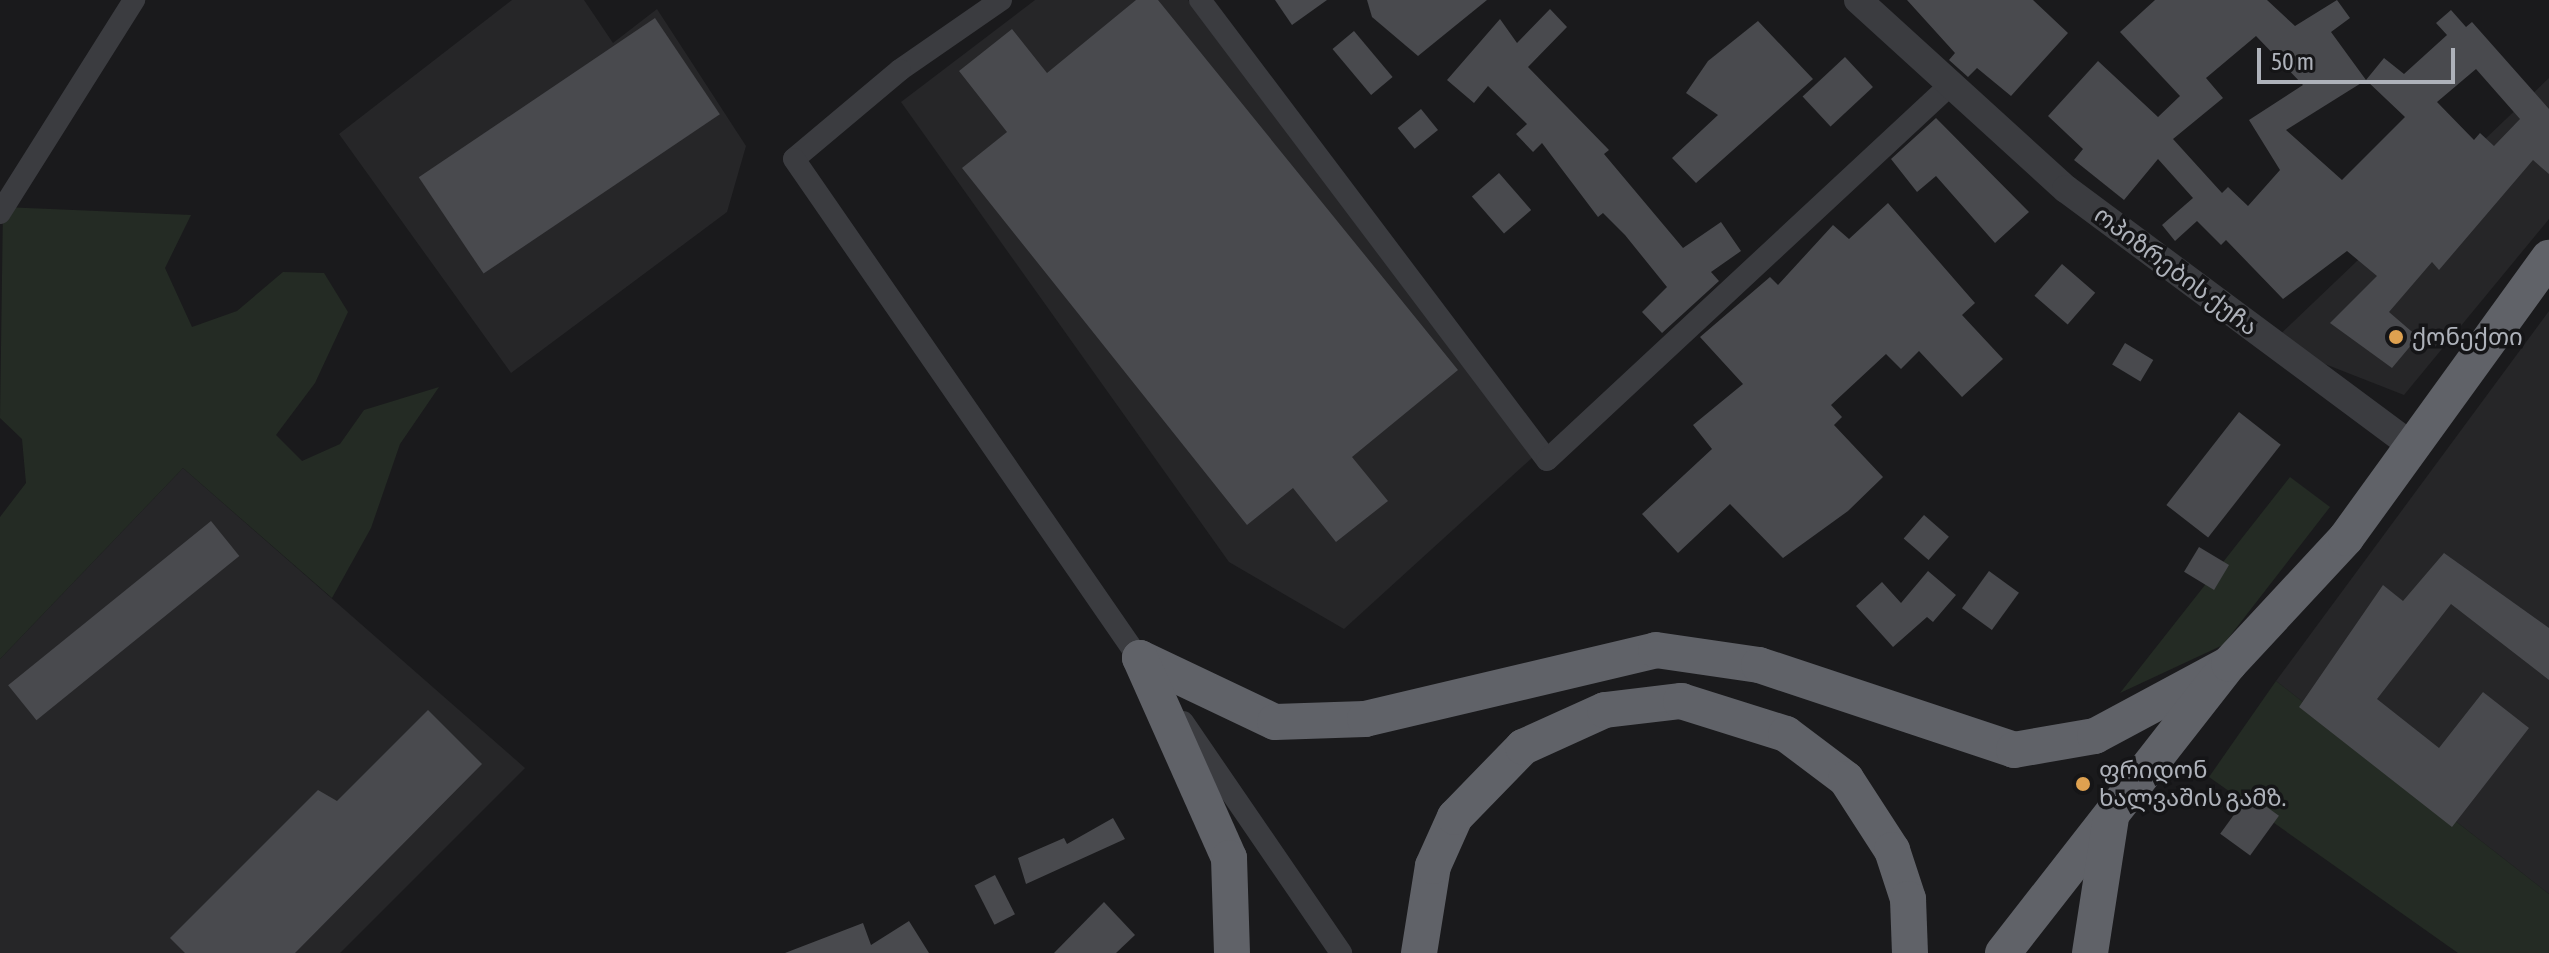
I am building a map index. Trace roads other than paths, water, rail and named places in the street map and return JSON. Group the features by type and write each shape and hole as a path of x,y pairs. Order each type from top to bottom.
{"highway":[{"path":"2003,953 2229,664 2346,538 2549,258"},
{"path":"1140,658 1275,722 1365,719 1656,650 1759,665 2014,750 2095,736 2229,664"},
{"path":"1140,658 1229,858 1232,953"},
{"path":"1419,953 1433,866 1455,817 1523,747 1605,710 1681,701 1786,734 1846,779 1892,850 1908,899 1910,953"},
{"path":"2090,953 2112,815"}],"street":[{"path":"0,213 134,0"},
{"path":"1001,0 900,70 794,159 1341,953"},
{"path":"1200,0 1547,460 1949,86"},
{"name":"ოპიზრების ქუჩა","path":"1858,0 1949,86 2066,189 2412,446"}],"place":[{"name":"ქონექთი","path":"2396,337"},
{"name":"ფრიდონ ხალვაშის გამზ.","path":"2083,784"}]}
